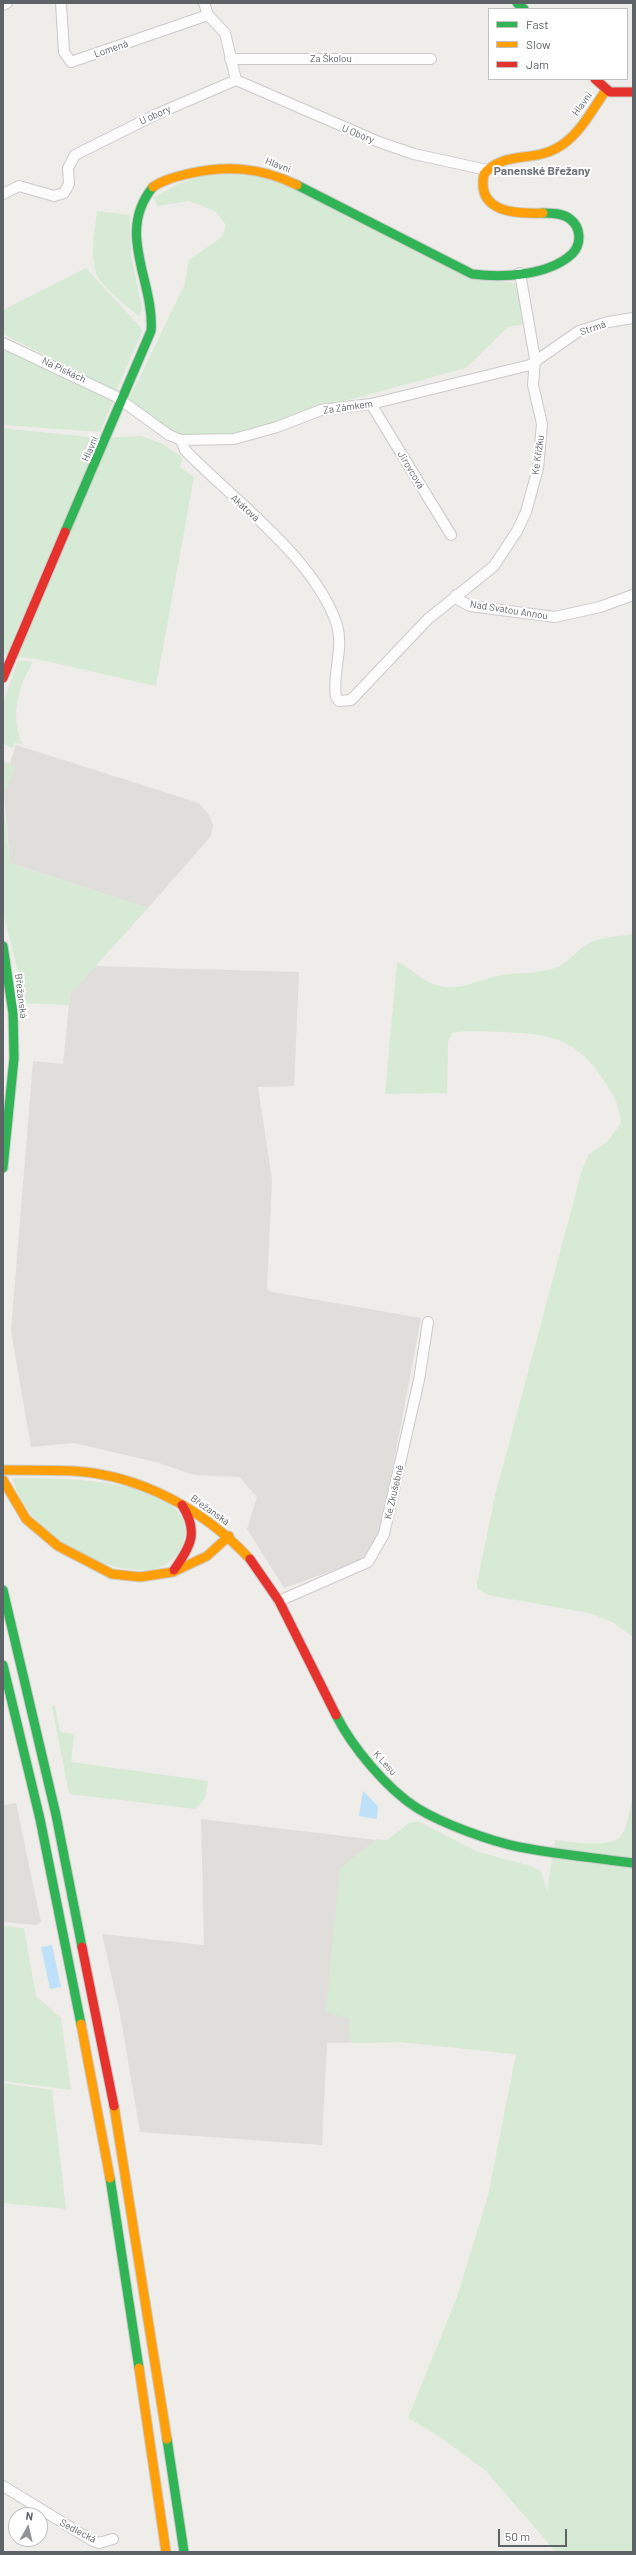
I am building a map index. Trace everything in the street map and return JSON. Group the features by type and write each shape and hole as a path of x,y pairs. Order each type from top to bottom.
{"main road":[{"name":"Hlavní","path":"3,678 122,402 152,327 137,246 139,211 149,191 167,180 228,167 261,170 285,179 472,274 494,276 520,273 558,263 569,258 579,245 578,230 572,221 562,215 512,213 495,207 488,200 483,187 483,179 487,170 497,163 557,148 580,126 606,90 596,80"},
{"path":"606,90 633,92"},
{"name":"Břežanská","path":"3,946 14,1013 14,1058 3,1168"},
{"name":"Břežanská","path":"3,1470 75,1471 109,1476 138,1483 181,1503 229,1536 207,1556 173,1572 140,1576 112,1574 58,1546 26,1519 3,1480"},
{"path":"173,1572 190,1549 193,1533 191,1517 181,1503"},
{"name":"K Lesu","path":"229,1536 257,1566 279,1601 344,1731 380,1777 417,1808 477,1835 518,1847 632,1863"},
{"path":"3,1590 56,1815 120,2134 184,2552"},
{"path":"3,1665 40,1819 104,2137 166,2552"}],"street":[{"path":"3,5 7,3"},
{"name":"Lomená","path":"61,3 64,52 67,59 71,62 208,15"},
{"path":"204,3 208,15 225,33 236,80"},
{"name":"Za Školou","path":"230,59 431,58"},
{"name":"U obory","path":"3,194 19,186 54,196 64,193 69,184 68,168 75,155 157,114 236,80"},
{"name":"U Obory","path":"236,80 379,142 414,154 487,170"},
{"name":"Ke Křížku","path":"444,606 494,566 517,531 526,512 541,448 542,424 533,385 535,359 520,273"},
{"name":"Strmá","path":"535,359 579,331 608,322 633,318"},
{"name":"Na Pískách","path":"3,342 86,381 122,402"},
{"name":"Za Zámkem","path":"122,402 169,435 181,440 234,439 277,427 321,410 371,404 530,365 535,359"},
{"name":"Jirovcová","path":"371,404 451,535"},
{"name":"Akátová","path":"181,440 185,450 288,549 310,577 337,625 340,651 335,694 339,701 351,700 428,618 444,606"},
{"name":"Nad Svatou Annou","path":"456,596 459,600 470,606 555,617 600,607 633,595"},
{"name":"Ke Zkušebně","path":"279,1601 368,1562 384,1534 419,1380 428,1322"},
{"name":"Sedlecká","path":"3,2486 93,2542 113,2539"}],"shaded area":[{"path":"16,745 199,803 209,815 213,825 211,836 148,908 10,863 3,785"},
{"path":"95,966 299,972 294,1086 258,1087 272,1180 267,1289 272,1292 421,1318 381,1530 366,1559 284,1588 247,1529 257,1497 239,1477 194,1475 156,1462 74,1443 31,1447 11,1331 33,1061 63,1064 70,994"},
{"path":"16,1803 41,1922 35,1925 3,1922 3,1805"},
{"path":"201,1819 478,1852 530,1866 541,1871 547,1892 516,2054 401,2042 327,2043 322,2145 140,2132 120,2014 102,1934 204,1945"}],"green space":[{"path":"213,172 255,174 292,186 494,279 517,284 523,308 524,324 508,327 466,368 341,402 246,433 187,439 169,433 129,399 184,286 189,260 222,237 226,225 215,211 189,201 158,206 153,198 180,183"},
{"path":"97,211 130,215 131,255 142,308 139,317 103,284 96,273 93,250"},
{"path":"86,268 143,330 116,391 3,334 3,310"},
{"path":"3,349 113,401 100,432 3,425"},
{"path":"3,428 98,438 141,436 163,444 183,458 180,467 194,477 156,686 37,659 3,655"},
{"path":"18,660 32,662 24,679 16,712 17,728 22,744 15,743 13,748 3,744 3,703"},
{"path":"3,761 15,766 3,800"},
{"path":"3,800 10,863 148,908 70,994 69,1005 21,1003 18,972 3,911"},
{"path":"633,934 633,1637 612,1622 589,1613 488,1595 477,1588 495,1496 582,1170 589,1154 608,1141 621,1123 616,1101 595,1068 574,1048 562,1042 550,1037 521,1033 472,1031 452,1033 448,1042 447,1093 385,1094 397,962 421,978 436,985 445,987 462,986 503,975 540,972 553,969 560,966 591,942"},
{"path":"12,1478 85,1480 115,1484 143,1491 166,1501 181,1516 185,1535 182,1545 178,1554 167,1564 147,1570 129,1569 111,1565 92,1558 74,1549 42,1527 25,1507"},
{"path":"52,1706 55,1706 60,1732 74,1734 71,1762 208,1781 205,1798 196,1809 69,1794"},
{"path":"633,1794 633,2552 556,2552 485,2470 437,2435 408,2418 457,2297 488,2196 516,2054 401,2042 351,2043 349,2018 326,2012 340,1868 377,1839 387,1840 409,1823 418,1821 478,1852 530,1866 541,1871 547,1891 555,1840 600,1844 616,1840 621,1836 626,1826"},
{"path":"3,1926 24,1928 36,1996 61,2018 71,2090 3,2081"},
{"path":"3,2083 52,2090 66,2209 3,2203"}],"water":[{"path":"363,1791 378,1806 377,1819 359,1816"},
{"path":"52,1945 61,1987 50,1989 41,1947"}],"traffic: fast":[{"path":"517,3 523,8"},
{"path":"297,185 472,274 497,276 524,274 550,267 572,254 579,241 578,231 574,222 560,214 543,213"},
{"path":"65,532 151,331 151,313 148,294 139,258 137,222 142,204 153,187"},
{"path":"3,946 13,1013 14,1058 3,1168"},
{"path":"3,1590 56,1815 82,1947"},
{"path":"3,1665 40,1819 81,2024"},
{"path":"336,1715 351,1740 382,1779 417,1808 440,1820 481,1836 519,1847 633,1863"},
{"path":"110,2178 139,2368"},
{"path":"167,2439 184,2552"}],"traffic: slow":[{"path":"543,213 521,213 500,208 492,204 486,197 483,187 484,174 500,162 509,159 538,155 548,152 565,143 578,130 606,90"},
{"path":"153,187 165,181 187,174 216,169 243,169 256,171 270,174 297,185"},
{"path":"3,1470 73,1471 98,1474 147,1488 170,1498 192,1511 232,1541 250,1559"},
{"path":"3,1480 26,1519 58,1546 112,1574 140,1577 173,1572 207,1556 229,1536"},
{"path":"81,2024 110,2178"},
{"path":"114,2106 167,2439"},
{"path":"139,2368 166,2552"}],"traffic: jam":[{"path":"596,80 610,92 633,92"},
{"path":"3,678 65,532"},
{"path":"174,1570 185,1554 191,1539 190,1523 182,1505"},
{"path":"250,1559 279,1601 336,1715"},
{"path":"82,1947 114,2106"}],"district":[{"name":"Panenské Břežany","path":"542,171"}]}
